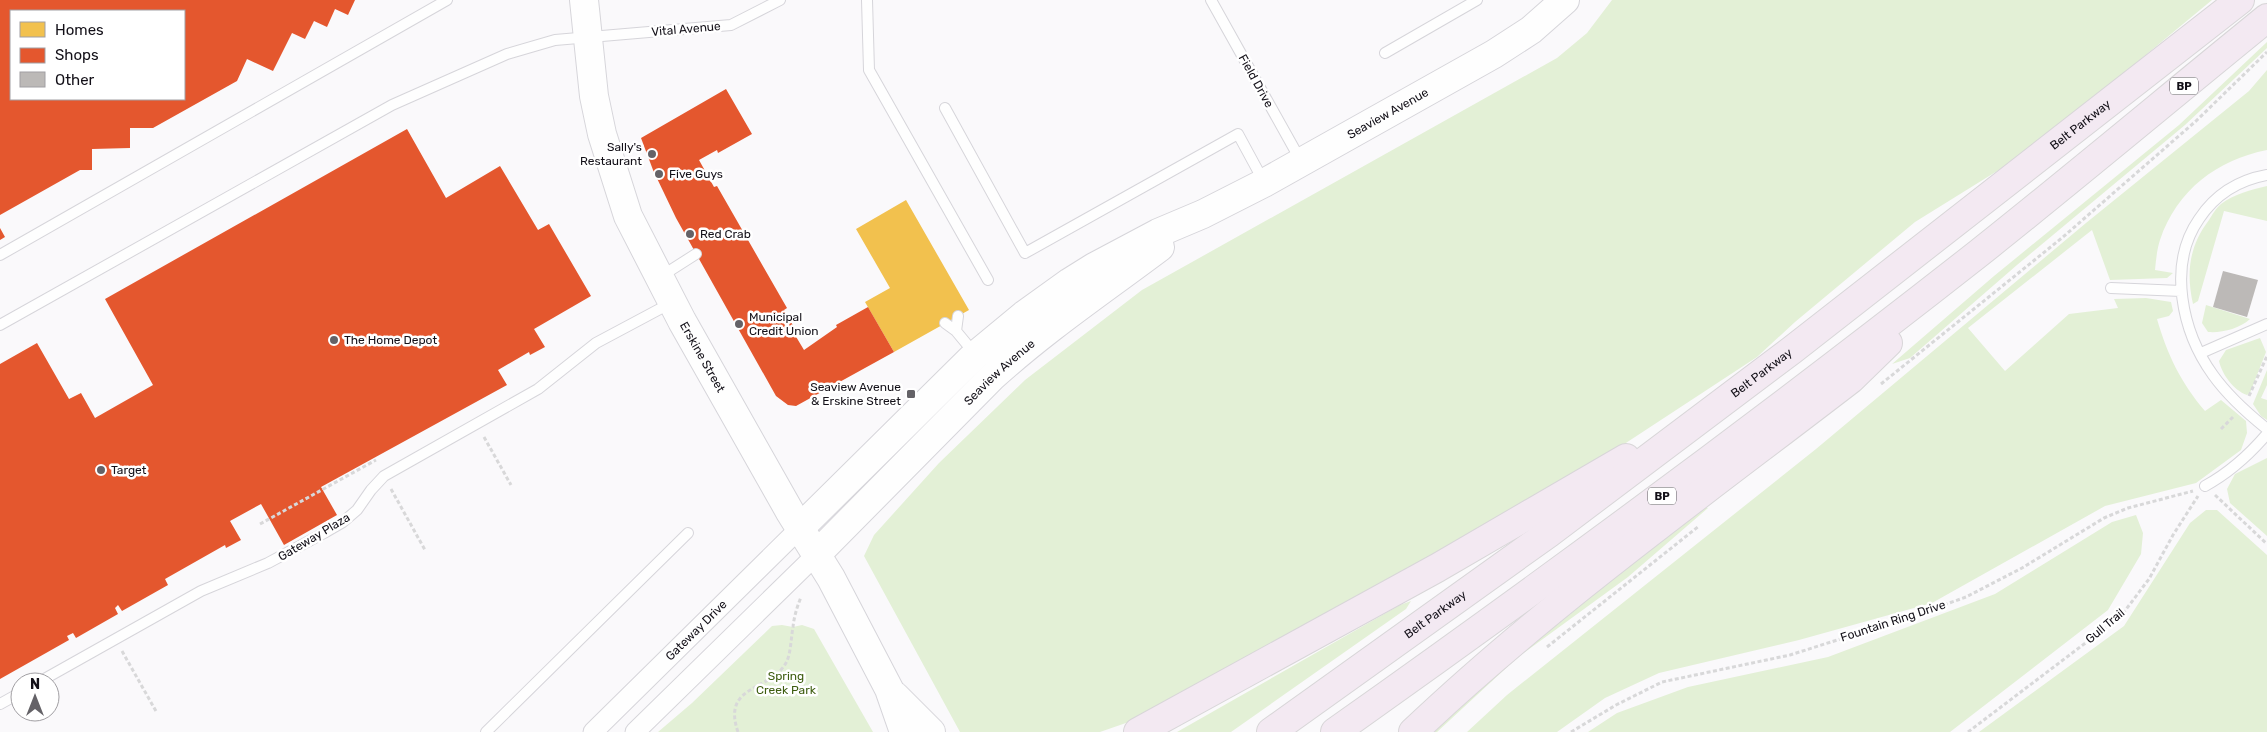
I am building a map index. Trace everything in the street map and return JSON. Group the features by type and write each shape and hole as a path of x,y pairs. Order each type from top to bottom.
{"highway":[{"name":"Belt Parkway","path":"1271,732 1527,549 1873,289 2240,0"},
{"name":"BP","path":"1335,732 1665,493 1982,251 2267,18"},
{"path":"1413,732 1480,671 1560,603 1851,379 1982,251"},
{"path":"1138,732 1421,577 1586,480 1708,413"}],"main road":[{"name":"Erskine Street","path":"584,0 592,80 602,134 628,216 672,303 830,578 889,689 904,732"},
{"name":"Seaview Avenue","path":"800,528 975,355 1024,315 1094,267 1158,233 1203,214 1264,183 1512,43 1549,16 1565,0"},
{"name":"Seaview Avenue","path":"816,555 992,377 1023,349 1056,322 1203,214"},
{"name":"Erskine Street","path":"889,689 931,732"}],"street":[{"name":"Gateway Drive","path":"593,732 800,528"},
{"path":"635,732 816,555"}],"lane":[{"path":"0,255 448,0"},
{"name":"Vital Avenue","path":"0,325 392,105 507,54 548,42 731,25 780,0"},
{"path":"867,0 869,70 988,280"},
{"name":"Field Drive","path":"1211,0 1301,162"},
{"path":"1384,53 1477,0"},
{"path":"945,108 1025,253 1238,134 1264,183"},
{"path":"2267,175 2234,186 2218,197 2203,213 2191,231 2181,264 2181,291 2190,327 2212,374 2226,392 2267,428"},
{"path":"659,278 696,254"},
{"path":"2112,288 2181,291"},
{"name":"Gateway Plaza","path":"57,672 201,591 268,563 343,522 356,510 384,476 538,389 596,343 672,303"},
{"path":"956,331 958,316"},
{"path":"945,323 956,331 975,355"},
{"path":"2201,353 2267,324"},
{"path":"2205,486 2222,477 2254,450 2267,434"},
{"path":"486,732 688,532"}],"path":[{"path":"2248,399 2267,356"},
{"path":"2221,429 2237,413"},
{"path":"484,437 510,485"},
{"path":"260,524 376,460"},
{"path":"2205,486 2267,544"},
{"name":"Fountain Ring Drive","path":"1571,732 1616,705 1662,682 1790,655 1916,615 1966,596 2022,568 2104,518 2128,508 2205,486"},
{"name":"Gull Trail","path":"1968,732 2121,616 2149,579 2173,535 2205,486"},
{"path":"391,489 425,550"},
{"path":"738,732 734,719 736,705 746,691 774,676 786,662 795,614"},
{"path":"122,652 157,713"}],"green space":[{"path":"1612,0 2212,0 2031,150 1915,222 1795,322 1757,357 1574,477 1146,716 1100,732 960,732 864,556 874,535 939,463 1025,380 1142,290 1557,58 1587,33"},
{"path":"2267,42 2267,48 2185,125 2017,265 1910,358 1892,364 1994,276 2179,125"},
{"path":"2267,70 2267,150 2232,161 2216,170 2188,192 2177,206 2167,222 2160,240 2155,270 2173,273 2167,278 2110,280 2092,230 1968,328 2005,371 2069,314 2118,308 2114,299 2146,298 2171,302 2173,311 2169,316 2157,319 2170,356 2189,390 2205,411 2221,400 2246,421 2247,433 2241,450 2196,483 2105,506 1932,603 1799,640 1659,673 1605,698 1557,732 1467,732 1507,695 1816,449 2086,223 2249,91"},
{"path":"2267,186 2267,221 2224,211 2198,301 2193,304 2190,281 2191,260 2193,250 2202,230 2221,204 2243,193"},
{"path":"2206,305 2250,319 2230,330 2208,332 2202,323"},
{"path":"2260,338 2266,352 2250,393 2247,395 2229,381 2219,361 2226,350"},
{"path":"2267,370 2267,385 2261,398 2267,400 2267,420 2261,416 2253,404"},
{"path":"2267,458 2267,536 2230,503 2227,489 2235,474"},
{"path":"1705,507 1708,508 1628,577 1518,657 1437,732 1433,732 1532,644"},
{"path":"2206,510 2217,510 2267,555 2267,732 1979,732 2124,626 2190,523"},
{"path":"2136,515 2143,533 2141,554 2108,610 1950,732 1588,732 1617,713 1688,687 1828,657 1995,594 2112,522"},
{"path":"1411,601 1406,609 1231,732 1177,732 1400,605"},
{"name":"Spring Creek Park","path":"802,625 814,629 873,732 658,732 692,703 772,626 793,627"}],"building: Homes":[{"path":"906,200 969,310 894,352 865,302 890,288 856,229"}],"building: Shops":[{"path":"0,0 355,0 348,15 335,9 327,27 314,21 305,39 292,33 273,71 247,59 237,81 153,128 130,128 130,148 92,149 92,170 80,170 0,215"},
{"path":"726,89 752,134 718,153 717,150 699,160 714,187 717,186 787,308 784,310 798,334 795,335 804,350 837,327 836,325 868,307 894,352 796,406 788,405 776,396 676,218 653,170 641,138"},
{"name":"The Home Depot","path":"407,129 446,198 500,166 538,230 549,224 591,296 534,329 545,347 530,355 529,352 498,370 507,385 321,487 337,515 284,545 261,504 230,521 241,540 226,548 225,545 165,579 168,585 122,611 118,605 115,608 118,614 76,638 73,633 67,636 69,640 0,679 0,364 37,343 69,399 81,393 95,418 153,385 105,299"},
{"path":"0,228 5,237 0,240"}],"building: Other":[{"path":"2223,271 2258,280 2247,317 2213,307"}],"place":[{"name":"Sally's Restaurant","path":"652,154"},
{"name":"Five Guys","path":"659,174"},
{"name":"Red Crab","path":"690,234"},
{"name":"Municipal Credit Union","path":"739,324"},
{"name":"The Home Depot","path":"334,340"},
{"name":"Seaview Avenue & Erskine Street","path":"911,394"},
{"name":"Target","path":"101,470"}]}
